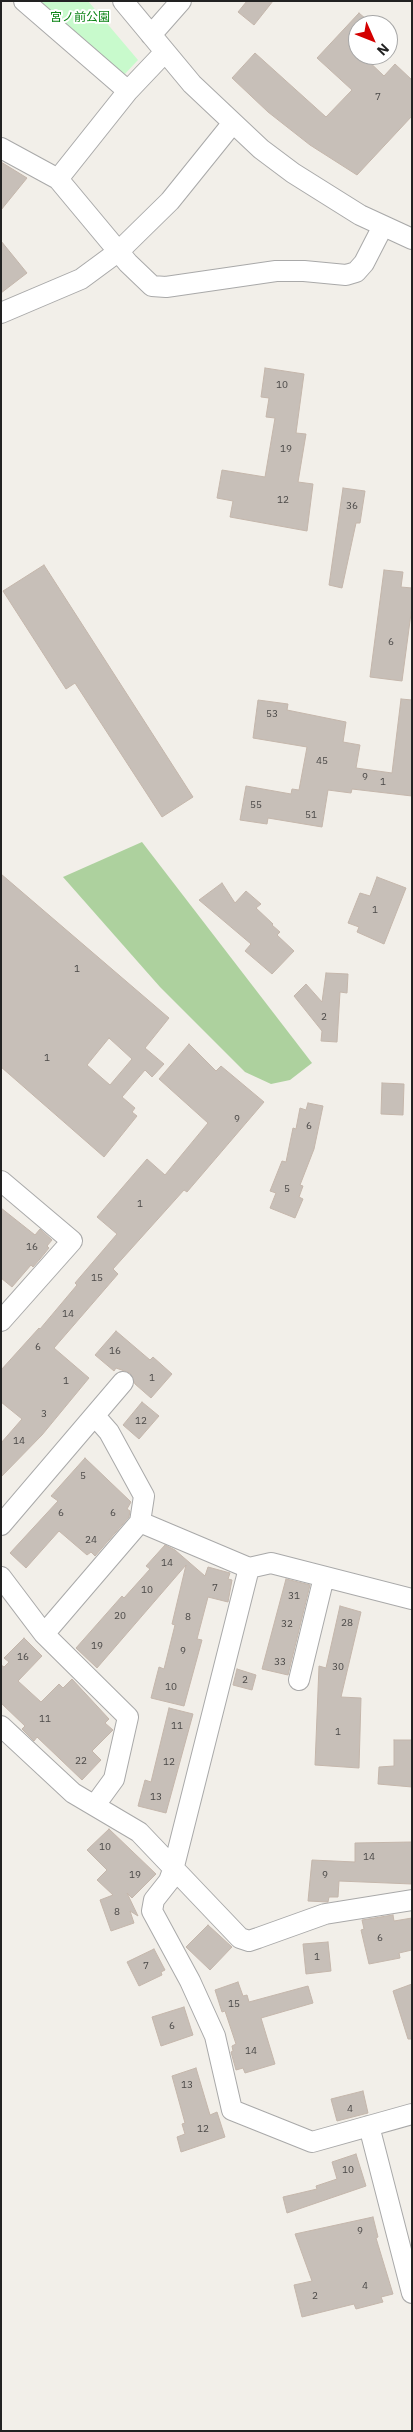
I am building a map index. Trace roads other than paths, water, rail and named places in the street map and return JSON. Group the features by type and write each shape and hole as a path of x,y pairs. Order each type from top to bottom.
{"street":[{"path":"24,1 128,91"},
{"path":"123,1 192,84 232,124 293,173 360,215 412,239"},
{"path":"151,35 181,1"},
{"path":"58,179 128,91 165,52"},
{"path":"1,313 81,279 119,252 170,200 232,124"},
{"path":"1,148 58,179 145,281 158,287 276,271 304,271 346,275 356,272 364,263 383,226"},
{"path":"1,1181 72,1241 3,1317"},
{"path":"1,1525 123,1382"},
{"path":"44,1634 140,1522 144,1496 109,1432 95,1416"},
{"path":"140,1522 249,1568 271,1563 412,1599"},
{"path":"249,1568 173,1870 169,1881 154,1900 152,1911 190,1981 215,2036 232,2110 312,2142 412,2114"},
{"path":"1,1577 44,1634 128,1717 114,1779 95,1805"},
{"path":"299,1680 324,1577"},
{"path":"1,1726 73,1792 139,1832 173,1870 240,1938 249,1941 325,1914 412,1900"},
{"path":"369,2126 412,2293"}],"park label":[{"name":"宮ノ前公園","path":"80,18"}]}
